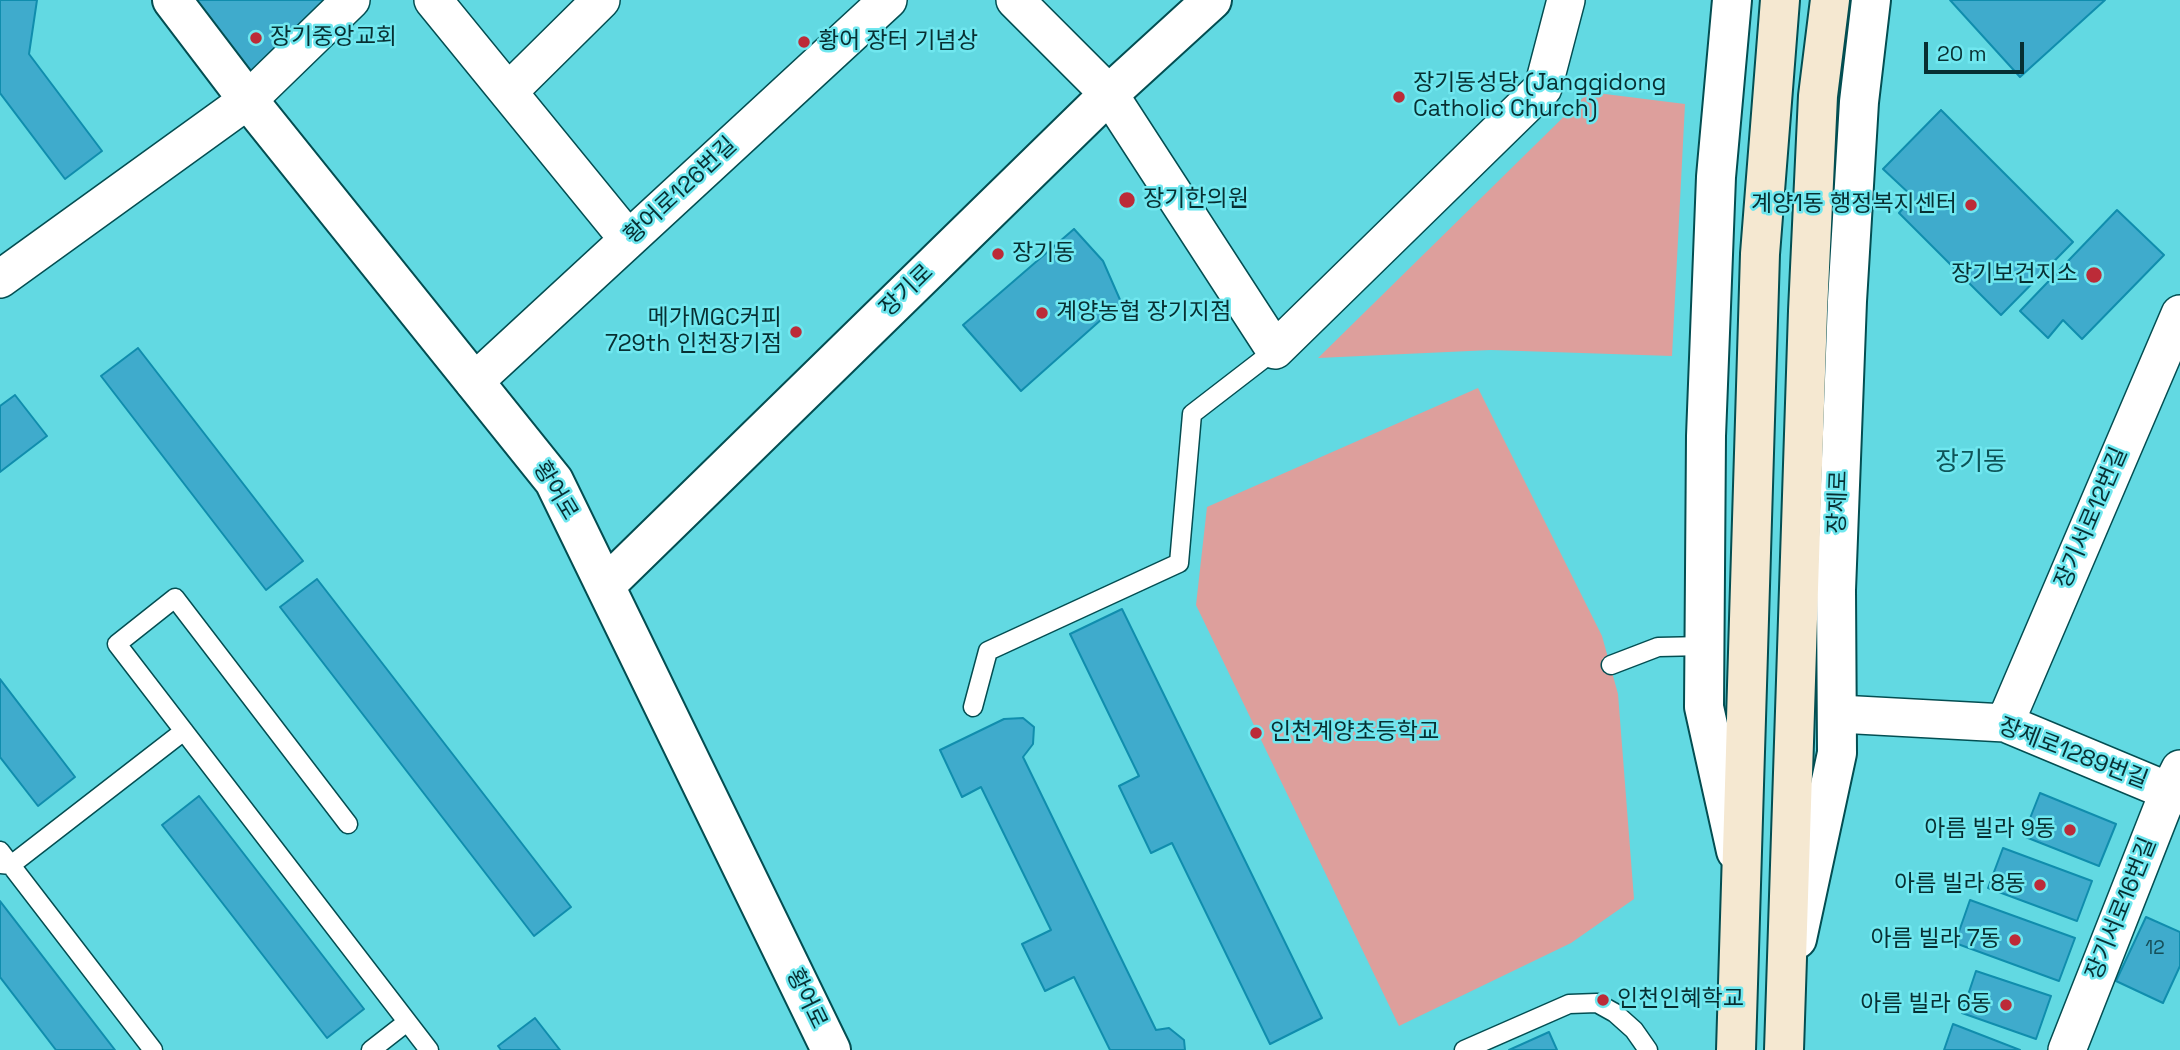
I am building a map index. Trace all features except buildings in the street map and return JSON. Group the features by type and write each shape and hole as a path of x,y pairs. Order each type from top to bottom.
{"main road":[{"path":"1737,1050 1760,254 1780,0"},
{"name":"장제로","path":"1784,1050 1808,311 1818,96 1830,0"}],"street":[{"name":"황어로","path":"172,0 248,100 554,481 831,1050"},
{"path":"0,279 248,100 351,0"},
{"path":"433,0 628,239"},
{"path":"508,92 601,0"},
{"name":"황어로126번길","path":"474,382 888,0"},
{"path":"1015,0 1110,94 1275,350 1543,88 1566,0"},
{"name":"장기로","path":"605,586 1110,94 1212,0"},
{"path":"1732,0 1716,177 1706,436 1703,646 1704,707 1742,879"},
{"name":"장제로","path":"1784,999 1838,753 1836,590 1847,301 1859,102 1871,0"},
{"name":"장기서로12번길","path":"2005,723 2180,314"},
{"name":"장제로1289번길","path":"1839,714 2005,723 2176,785"},
{"name":"장기서로16번길","path":"2067,1050 2176,785"}],"lane":[{"path":"973,707 988,651 1179,563 1192,414 1275,350"},
{"path":"348,824 175,598 117,643 429,1050"},
{"path":"1611,666 1658,648 1703,646"},
{"path":"153,1050 4,860 184,732"},
{"path":"1464,1050 1569,1004 1597,1003 1615,1013 1634,1030 1648,1050"},
{"path":"371,1050 407,1022"}],"shaded area":[{"path":"1589,92 1685,104 1672,356 1491,350 1318,358"},
{"path":"1478,388 1602,636 1618,694 1634,899 1571,943 1399,1026 1196,605 1207,507"}],"place":[{"name":"장기중앙교회","path":"256,38"},
{"name":"황어 장터 기념상","path":"804,42"},
{"name":"장기동성당 (Janggidong Catholic Church)","path":"1399,97"},
{"name":"장기한의원","path":"1127,200"},
{"name":"계양1동 행정복지센터","path":"1971,205"},
{"name":"장기동","path":"998,254"},
{"name":"장기보건지소","path":"2094,275"},
{"name":"계양농협 장기지점","path":"1042,313"},
{"name":"메가MGC커피 729th 인천장기점","path":"796,332"},
{"name":"인천계양초등학교","path":"1256,733"},
{"name":"아름 빌라 9동","path":"2070,830"},
{"name":"아름 빌라 8동","path":"2040,885"},
{"name":"아름 빌라 7동","path":"2015,940"},
{"name":"인천인혜학교","path":"1603,1000"},
{"name":"아름 빌라 6동","path":"2006,1005"}],"district":[{"name":"장기동","path":"1971,463"}]}
